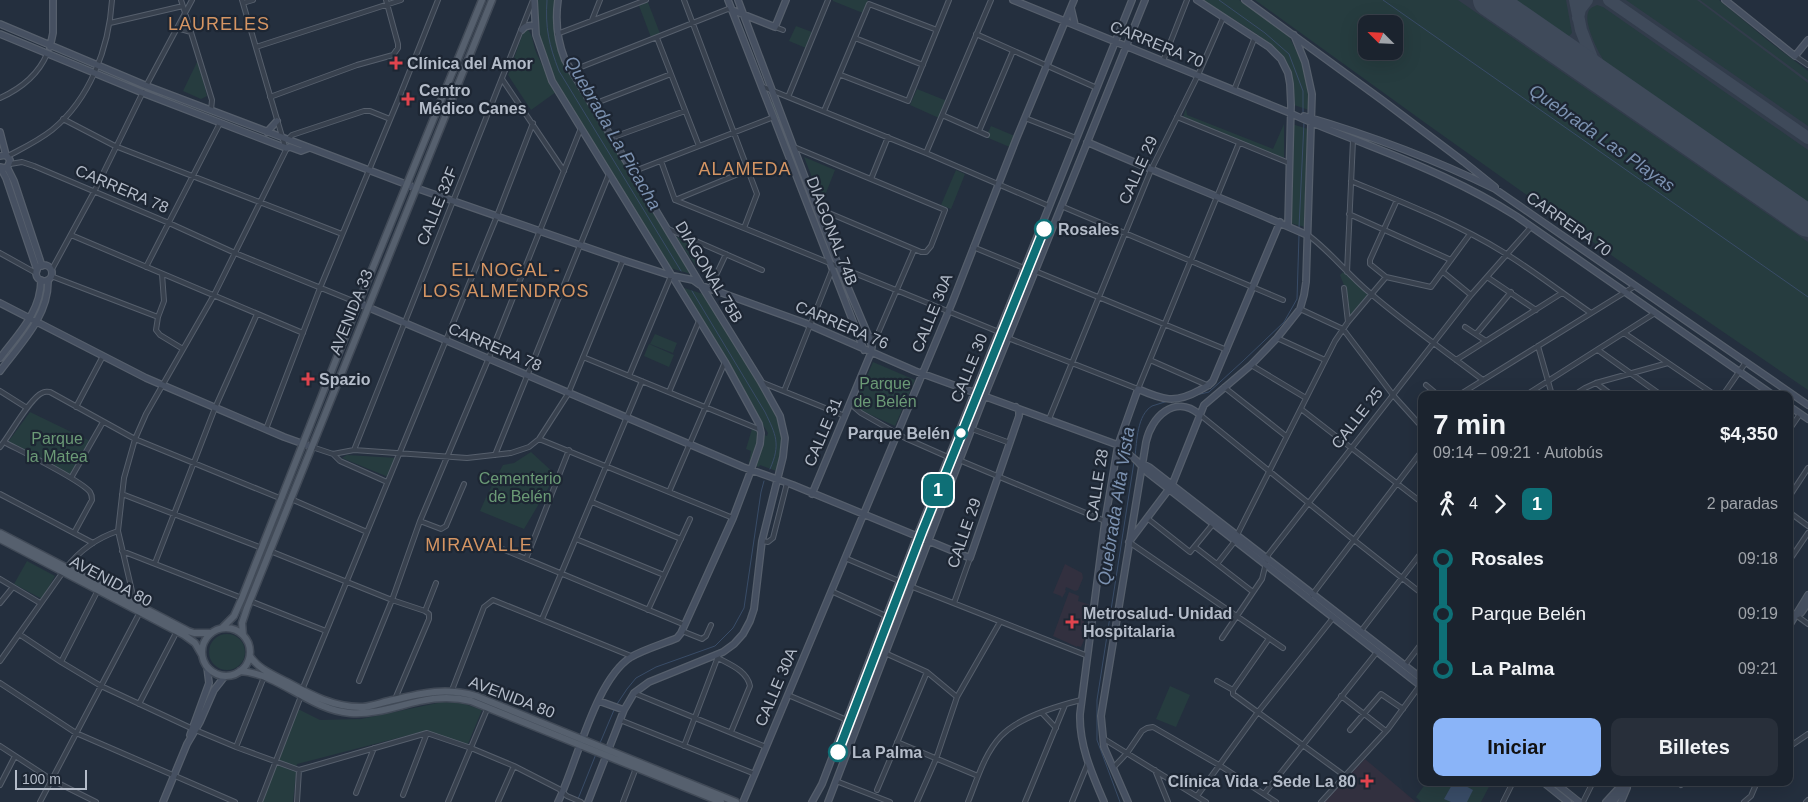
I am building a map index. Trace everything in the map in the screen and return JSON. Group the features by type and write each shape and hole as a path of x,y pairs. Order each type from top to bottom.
{"main road":[{"name":"AVENIDA 33","path":"222,628 234,616 242,598 282,499 302,443 482,0"},
{"name":"AVENIDA 33","path":"243,635 242,623 250,601 492,0"},
{"name":"AVENIDA 80","path":"0,533 98,590 177,631 194,643 202,655"},
{"name":"AVENIDA 80","path":"0,539 188,631 210,634"},
{"path":"222,628 234,629 243,635 249,645 250,656 245,667 234,675 216,674 207,667 202,655 204,642 210,634 222,628"},
{"name":"AVENIDA 80","path":"250,656 264,669 325,708 351,713 371,712 427,699 445,697 466,700 590,745 736,802"},
{"name":"AVENIDA 80","path":"240,671 250,672 301,693 347,706 369,706 422,693 452,690 481,698 582,742"},
{"name":"AVENIDA 80","path":"604,751 636,768 721,802"}],"street":[{"path":"0,98 25,83 47,54 54,20 53,0"},
{"path":"5,156 38,140 63,120 81,98 103,52 110,23 112,0"},
{"path":"182,0 212,100 211,110"},
{"path":"0,358 30,319 38,300 41,280 38,277 57,262 94,192 115,146 192,0"},
{"path":"135,604 118,531 122,494 135,439 146,414 214,295 286,148 242,2 253,0"},
{"path":"256,47 386,2 400,0"},
{"path":"266,429 320,288 438,0"},
{"name":"DIAGONAL 75B","path":"534,0 535,26 539,46 552,81 725,362 761,430"},
{"name":"CALLE 32F","path":"354,450 534,0"},
{"path":"558,0 557,34 645,0"},
{"path":"592,20 600,0"},
{"path":"684,0 757,194 744,228"},
{"name":"DIAGONAL 74B","path":"728,0 834,267 868,360"},
{"name":"DIAGONAL 74B","path":"738,0 817,208 834,267 868,335 872,347 871,352"},
{"path":"775,27 786,0"},
{"path":"788,97 828,0"},
{"path":"840,75 908,102 949,0"},
{"path":"926,154 991,0"},
{"name":"CARRERA 70","path":"1013,0 1290,112 1468,187 1531,227 1766,391"},
{"name":"CALLE 30A","path":"743,802 948,311 1074,0"},
{"name":"CALLE 30","path":"812,802 822,784 948,457 1132,0"},
{"name":"CALLE 30","path":"828,802 984,396 1145,0"},
{"path":"1162,61 1188,0"},
{"path":"1197,0 1269,47 1284,63 1290,84 1288,226"},
{"path":"1245,0 1464,162 1504,195"},
{"path":"1726,0 1808,65"},
{"path":"270,97 357,65 393,55 398,48 398,41 386,2"},
{"path":"824,111 869,4 937,30"},
{"path":"110,23 183,6"},
{"path":"1070,8 1075,25"},
{"path":"571,72 728,10 784,30"},
{"name":"CALLE 29","path":"1049,419 1152,170 1223,18"},
{"name":"CARRERA 76","path":"0,24 146,86 308,148 540,232 674,278 710,288 810,326 922,373 1118,445 1236,538 1265,565 1361,631 1418,676"},
{"path":"522,30 524,27 535,26"},
{"path":"176,28 191,32"},
{"name":"CARRERA 76","path":"0,34 143,93 286,148 290,147 301,151 308,148"},
{"name":"DIAGONAL 75B","path":"557,34 560,49 571,72 666,228 695,283 761,382 784,426 785,447 762,542 754,609 750,621 734,644 719,656 649,682 634,693"},
{"path":"976,34 1097,88"},
{"path":"1129,542 1171,487 1200,414 1208,401 1251,365 1277,338 1300,308 1304,295 1306,119 1311,85 1305,62 1294,35"},
{"path":"1234,90 1255,37"},
{"path":"657,38 699,146"},
{"path":"855,38 923,65"},
{"path":"1795,56 1808,40"},
{"path":"979,131 1013,51"},
{"path":"591,105 671,74"},
{"path":"502,79 564,171"},
{"path":"761,86 888,137 1049,206"},
{"path":"1272,105 1290,121"},
{"path":"290,140 292,135 364,111 370,111 390,119"},
{"path":"611,138 685,111"},
{"path":"942,116 987,135"},
{"path":"632,172 774,117"},
{"path":"1177,117 1289,164"},
{"path":"1025,118 1076,138"},
{"name":"CARRERA 70","path":"1306,119 1369,136 1466,176 1504,195 1788,391"},
{"path":"63,120 115,146 342,234"},
{"path":"267,132 277,121"},
{"path":"146,267 220,123"},
{"path":"260,802 301,693 497,217 533,123"},
{"path":"359,681 392,600 420,521 488,360 581,127"},
{"path":"0,132 6,166 14,181 45,272 46,295 36,322 0,371"},
{"path":"871,179 888,137"},
{"path":"1347,272 1354,140"},
{"path":"1087,143 1146,170 1152,170 1306,234 1325,249 1372,295 1433,344 1483,380"},
{"name":"CALLE 28","path":"1088,763 1079,729 1081,700 1105,522 1118,445 1164,325 1239,143"},
{"path":"794,147 945,210 931,246 926,252 921,252 817,208"},
{"path":"661,161 676,200 834,267 897,290 999,332"},
{"name":"CARRERA 78","path":"6,166 25,163 568,394 970,558"},
{"path":"676,200 748,170"},
{"path":"495,455 609,174"},
{"path":"1351,181 1470,234 1507,254 1591,313"},
{"path":"1397,200 1370,264 1386,277 1431,287 1470,234"},
{"path":"1061,206 1283,300"},
{"path":"1349,214 1452,260"},
{"path":"1008,338 1162,399 1186,397 1210,386 1213,381 1228,350 1280,222"},
{"name":"CALLE 25","path":"1222,638 1263,576 1266,558 1471,295 1531,227"},
{"path":"666,228 762,270"},
{"path":"71,235 303,333"},
{"path":"973,247 1024,268"},
{"path":"868,335 876,338 914,250"},
{"path":"0,253 158,317"},
{"path":"710,288 726,254"},
{"path":"332,454 354,450 467,458 523,450 539,439 568,394 623,260"},
{"path":"784,391 834,267"},
{"path":"1035,271 1228,350"},
{"path":"1443,272 1471,295"},
{"path":"162,274 164,300 156,326 157,332 183,349"},
{"path":"1217,564 1236,538 1286,436 1342,329 1386,277"},
{"path":"1487,277 1536,310"},
{"path":"629,376 674,278"},
{"path":"1465,391 1635,286"},
{"path":"1344,288 1348,322"},
{"path":"1476,334 1511,292"},
{"path":"1456,360 1562,293"},
{"path":"0,304 163,386 332,454 340,461 387,482"},
{"path":"1300,308 1342,329 1393,395 1418,419"},
{"path":"1532,391 1655,313"},
{"path":"155,563 195,464 215,408 257,314"},
{"path":"669,392 699,321"},
{"path":"1465,327 1486,341"},
{"path":"849,343 856,338 858,333"},
{"path":"1624,333 1709,391"},
{"path":"1277,338 1325,360"},
{"path":"1538,346 1551,391"},
{"path":"1598,350 1656,391"},
{"name":"CALLE 31","path":"812,494 871,352"},
{"path":"76,407 103,356"},
{"path":"558,802 612,674 632,657 677,638 684,628 733,518 760,444 761,430 583,357"},
{"path":"1150,360 1210,386"},
{"path":"669,492 725,362"},
{"path":"1726,391 1746,362"},
{"path":"1581,391 1596,383 1668,363"},
{"path":"1251,365 1306,398"},
{"path":"542,619 642,381"},
{"path":"761,382 845,416"},
{"path":"1596,383 1607,391"},
{"path":"1426,385 1433,391"},
{"path":"1224,387 1286,436"},
{"path":"0,391 27,408"},
{"path":"0,447 27,408 44,391 50,392 135,439 282,499"},
{"name":"CARRERA 70","path":"1793,395 1808,405"},
{"path":"852,398 854,407 858,412 948,457"},
{"path":"1128,802 1112,768 1102,739 1102,716 1141,464 1148,434 1154,420 1167,410 1175,407 1189,408 1200,414 1269,472 1418,591"},
{"path":"1016,408 1019,410 1019,416"},
{"path":"1301,409 1418,500"},
{"path":"1793,409 1808,419"},
{"path":"1019,416 1027,411"},
{"path":"1793,424 1800,414"},
{"name":"CALLE 29","path":"954,603 1019,416"},
{"path":"71,478 103,422"},
{"path":"972,429 1010,443"},
{"path":"539,439 733,518"},
{"path":"4,442 71,478 92,494 92,500 74,533"},
{"path":"526,559 569,450"},
{"path":"1311,596 1418,456"},
{"path":"959,460 1105,522"},
{"path":"1793,491 1808,468"},
{"path":"762,542 768,542 773,538 787,483"},
{"path":"420,521 440,529 446,526 464,484"},
{"name":"CARRERA 76","path":"1171,487 1213,524 1266,558 1311,596 1333,618 1418,683"},
{"path":"0,494 93,543"},
{"path":"122,494 262,548"},
{"path":"291,498 367,532"},
{"path":"592,502 681,539"},
{"path":"1793,515 1808,526"},
{"path":"1147,518 1189,552 1213,524"},
{"path":"648,610 690,519"},
{"path":"0,662 40,603 80,552 93,543 118,531"},
{"path":"1793,555 1808,533"},
{"path":"576,539 664,575"},
{"path":"1129,542 1236,618 1283,648"},
{"path":"488,543 648,610 702,639 706,636 711,625"},
{"path":"1193,549 1217,564 1253,592"},
{"path":"122,551 242,598"},
{"path":"270,551 429,614 429,619 395,699"},
{"path":"1361,631 1418,557"},
{"path":"845,558 900,581"},
{"path":"0,579 40,603"},
{"path":"425,611 436,583"},
{"path":"910,586 1088,656"},
{"path":"0,603 13,587"},
{"path":"61,662 98,590"},
{"path":"831,591 886,616"},
{"path":"1793,620 1808,595"},
{"path":"452,690 484,607 493,600 632,657"},
{"path":"250,601 326,631"},
{"path":"1796,615 1801,613 1808,603"},
{"path":"40,802 140,612"},
{"path":"1793,613 1808,624"},
{"path":"1197,796 1258,712 1333,618"},
{"path":"917,802 936,759 957,697 1000,622"},
{"path":"140,704 177,631"},
{"path":"19,634 101,686 236,747 299,770 427,733 471,748 514,766 559,789 570,798 581,802"},
{"path":"1233,692 1268,640"},
{"path":"1405,665 1418,648"},
{"path":"885,652 927,672 957,697"},
{"path":"1264,794 1377,652"},
{"path":"684,746 719,656 743,672 748,678 750,686 731,732"},
{"path":"194,729 208,683 207,667"},
{"path":"877,790 927,672"},
{"path":"163,802 194,729 214,690 225,676"},
{"path":"236,747 264,677"},
{"path":"1217,681 1345,776"},
{"path":"0,683 76,733 235,802"},
{"path":"1321,802 1386,731 1418,689"},
{"path":"618,708 634,693 766,747"},
{"path":"1350,730 1381,694 1403,709"},
{"path":"788,695 847,720"},
{"path":"1341,696 1386,731"},
{"path":"968,802 988,754 1001,736 1018,724 1042,713 1081,700"},
{"path":"599,701 618,708"},
{"path":"1025,802 1066,704"},
{"path":"448,802 488,707"},
{"path":"588,802 604,751 620,720 618,708"},
{"path":"1042,713 1056,728"},
{"path":"620,720 755,774"},
{"path":"1112,768 1127,753 1142,731 1153,727 1219,765 1276,802"},
{"path":"403,795 427,733"},
{"path":"1793,744 1808,734"},
{"path":"1102,739 1206,802"},
{"path":"897,742 978,776"},
{"path":"0,746 52,780 96,802"},
{"path":"356,793 374,748"},
{"path":"0,785 15,756"},
{"path":"1072,802 1088,763"},
{"path":"1088,763 1104,802"},
{"path":"498,802 514,766"},
{"path":"623,802 636,768"},
{"path":"297,802 299,770"},
{"path":"1155,770 1168,802"},
{"path":"836,780 890,802"},
{"path":"1503,802 1511,786"},
{"path":"1548,786 1568,802"},
{"path":"1559,786 1581,802 1591,786"},
{"path":"1606,802 1622,786"},
{"path":"1613,802 1625,786"},
{"path":"1621,802 1627,786"},
{"path":"1744,802 1751,796 1755,786"}],"shaded area":[{"path":"1375,0 1713,0 1808,75 1808,300 1403,19 1403,15 1397,15"},
{"name":"Metrosalud- Unidad Hospitalaria","path":"1065,564 1082,573 1083,578 1078,590 1075,591 1066,587 1062,598 1053,593"},
{"name":"Metrosalud- Unidad Hospitalaria","path":"1069,592 1079,596 1078,601 1090,605 1081,631 1087,633 1081,647 1053,636"},
{"name":"Clínica Vida - Sede La 80","path":"1365,759 1416,802 1324,802"}],"green space":[{"path":"534,0 558,0 560,49 695,275 666,267 552,81 539,46"},
{"path":"647,0 661,36 652,40 638,3"},
{"path":"833,0 868,0 863,13"},
{"path":"1202,0 1239,0 1288,34 1303,65 1307,79 1309,110 1294,105 1294,89 1291,74 1288,64 1282,56 1262,38"},
{"path":"1255,0 1458,0 1808,242 1808,390 1621,262"},
{"path":"1515,0 1566,0 1572,33 1569,36 1566,35"},
{"path":"1626,0 1697,0 1808,83 1808,126"},
{"path":"1700,0 1719,0 1808,71 1808,80"},
{"path":"1597,5 1603,7 1808,150 1808,202 1605,62 1595,45 1587,18 1591,8"},
{"path":"796,26 812,32 806,48 789,41"},
{"path":"524,30 528,30 531,35 536,52 556,92 531,110 508,75"},
{"path":"198,60 207,96 201,99 183,91"},
{"path":"917,89 947,101 939,118 910,105"},
{"path":"776,101 833,252 827,254 768,104"},
{"path":"1186,108 1187,115 1273,149 1284,124 1284,159 1183,117"},
{"path":"1292,124 1308,129 1305,227 1290,223"},
{"path":"991,126 1017,137 1012,148 986,137"},
{"path":"804,157 835,170 822,203"},
{"path":"956,170 965,174 951,209 941,205"},
{"path":"675,236 704,249 696,266"},
{"path":"1343,272 1370,296 1350,315 1347,293 1340,275"},
{"path":"1025,276 1027,277 984,384 982,383"},
{"path":"678,286 706,295 749,365 783,426 779,472 749,463 751,451 746,449 752,429 767,436 768,433"},
{"path":"655,334 677,343 673,353 650,344"},
{"path":"649,344 674,355 669,367 644,356"},
{"name":"Parque de Belén","path":"873,362 915,380 895,426 858,409 856,405"},
{"name":"Parque la Matea","path":"30,412 90,441 70,477 8,442"},
{"name":"Cementerio de Belén","path":"531,452 556,475 524,529 480,511 503,465 514,463"},
{"path":"347,455 398,458 388,477 342,458"},
{"path":"917,546 919,547 856,718 853,717"},
{"path":"27,561 55,576 42,599 14,584"},
{"path":"227,634 234,635 240,639 244,645 244,659 240,665 234,669 227,670 220,669 214,665 210,659 209,652 210,645 214,639 220,635"},
{"path":"1170,686 1190,695 1176,727 1156,719"},
{"path":"442,702 462,703 482,710 468,744 425,731 297,764 293,802 261,802 298,709 320,720 361,719"},
{"path":"1424,786 1489,786 1481,802 1421,802 1416,797"}],"water":[{"path":"1451,786 1466,786 1473,790 1467,802 1451,802 1444,799"}],"waterway":[{"name":"Quebrada La Picacha","path":"547,0 548,36 559,71 681,271"},
{"name":"Quebrada Alta Vista","path":"1219,0 1265,33 1289,54 1303,91 1303,113"},
{"name":"Quebrada Las Playas","path":"1383,0 1808,297"},
{"name":"Quebrada Alta Vista","path":"1299,228 1304,122"},
{"name":"Quebrada Alta Vista","path":"1196,395 1209,392 1284,322 1297,299 1299,235"},
{"name":"Quebrada La Picacha","path":"692,291 765,412 772,427 776,446 770,469"},
{"name":"Quebrada Alta Vista","path":"1135,456 1143,416 1152,406 1168,401"},
{"name":"Quebrada Alta Vista","path":"1120,802 1097,740 1097,700 1134,462"},
{"name":"Quebrada La Picacha","path":"617,704 636,678 656,667 715,646 733,628 744,608 764,481"},
{"name":"Quebrada La Picacha","path":"600,743 614,710"},
{"name":"Quebrada La Picacha","path":"578,799 596,754"}],"taxiway":[{"path":"1575,0 1581,30 1599,76"},
{"path":"1578,18 1580,9 1587,0"},
{"path":"1609,0 1808,138"}],"runway":[{"path":"1489,0 1808,221"}],"bus line":[{"name":"1","path":"838,752 922,532 1044,229"}],"place":[{"name":"Clínica del Amor","path":"396,63"},
{"name":"Centro Médico Canes","path":"408,99"},
{"name":"Rosales","path":"1044,229"},
{"name":"Spazio","path":"308,379"},
{"name":"Parque Belén","path":"961,433"},
{"name":"Metrosalud- Unidad Hospitalaria","path":"1072,622"},
{"name":"La Palma","path":"838,752"},
{"name":"Clínica Vida - Sede La 80","path":"1367,781"}],"district":[{"name":"LAURELES","path":"219,24"},
{"name":"ALAMEDA","path":"745,169"},
{"name":"EL NOGAL - LOS ALMENDROS","path":"506,280"},
{"name":"MIRAVALLE","path":"479,545"}]}
